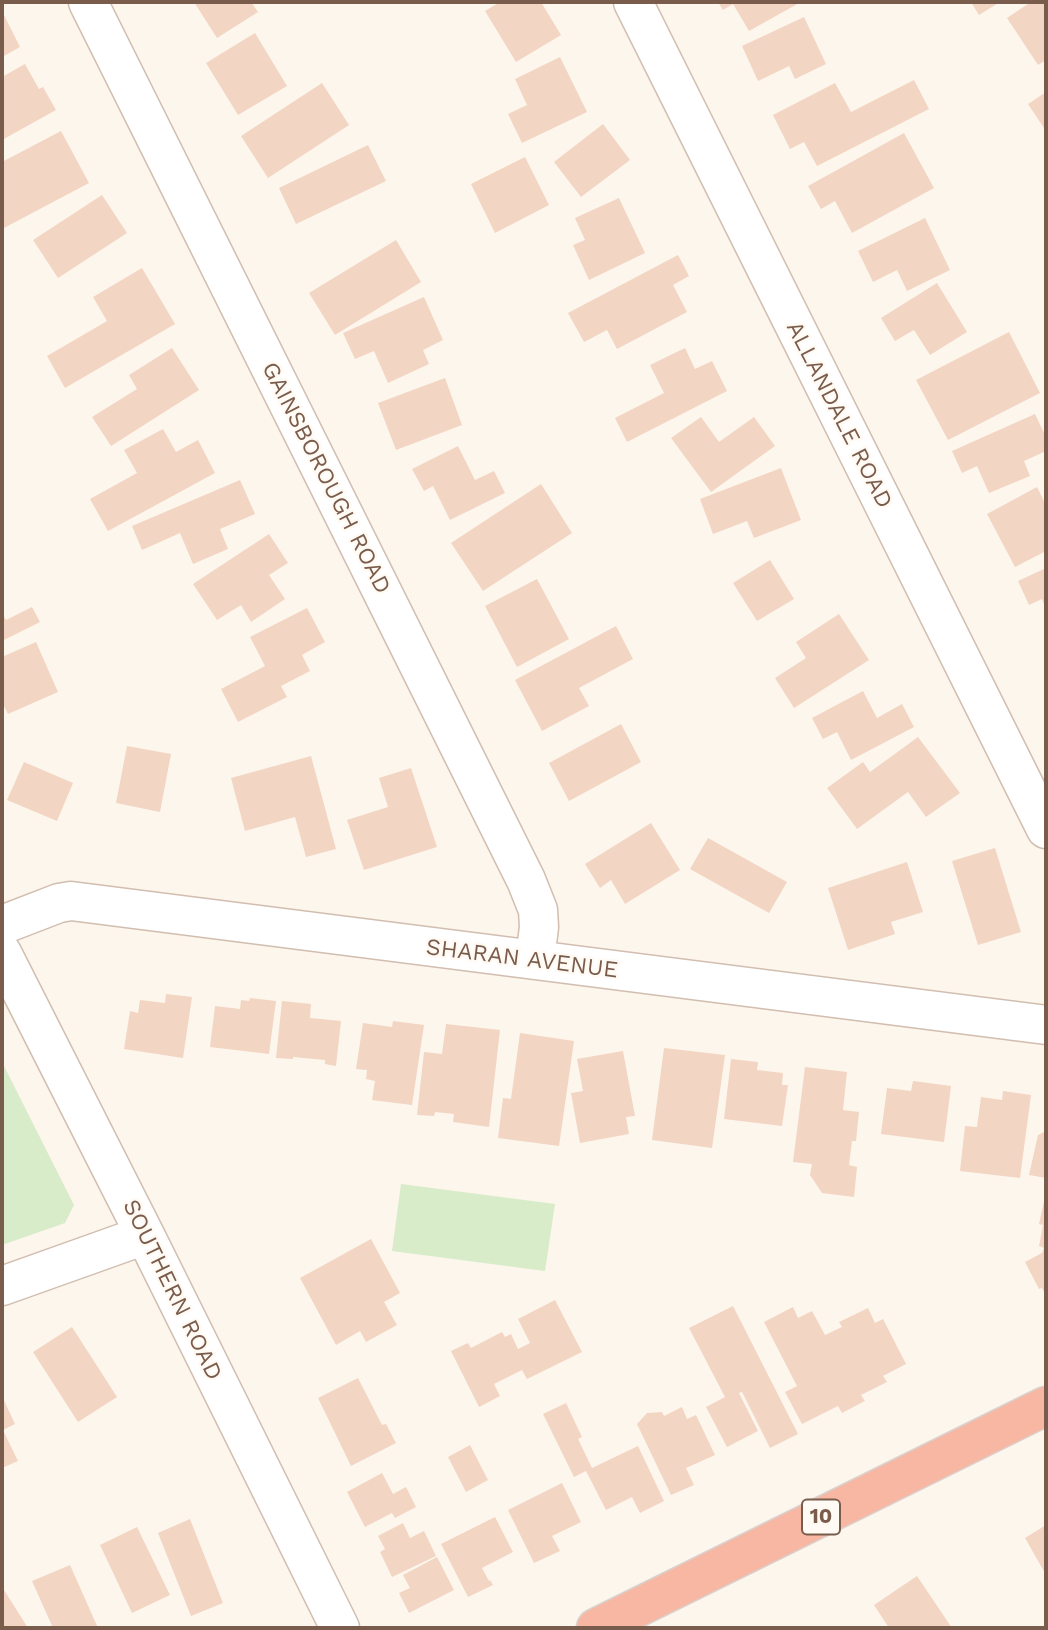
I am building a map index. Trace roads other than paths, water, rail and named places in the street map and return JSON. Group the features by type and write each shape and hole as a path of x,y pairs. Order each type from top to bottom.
{"highway":[{"name":"10","path":"596,1628 1046,1406"}],"street":[{"name":"GAINSBOROUGH ROAD","path":"88,2 526,880 538,910 535,960"},
{"name":"ALLANDALE ROAD","path":"633,2 1046,829"},
{"name":"SHARAN AVENUE","path":"2,925 71,901 1046,1025"},
{"name":"SOUTHERN ROAD","path":"2,953 340,1628"},
{"path":"2,1286 145,1235"}]}
